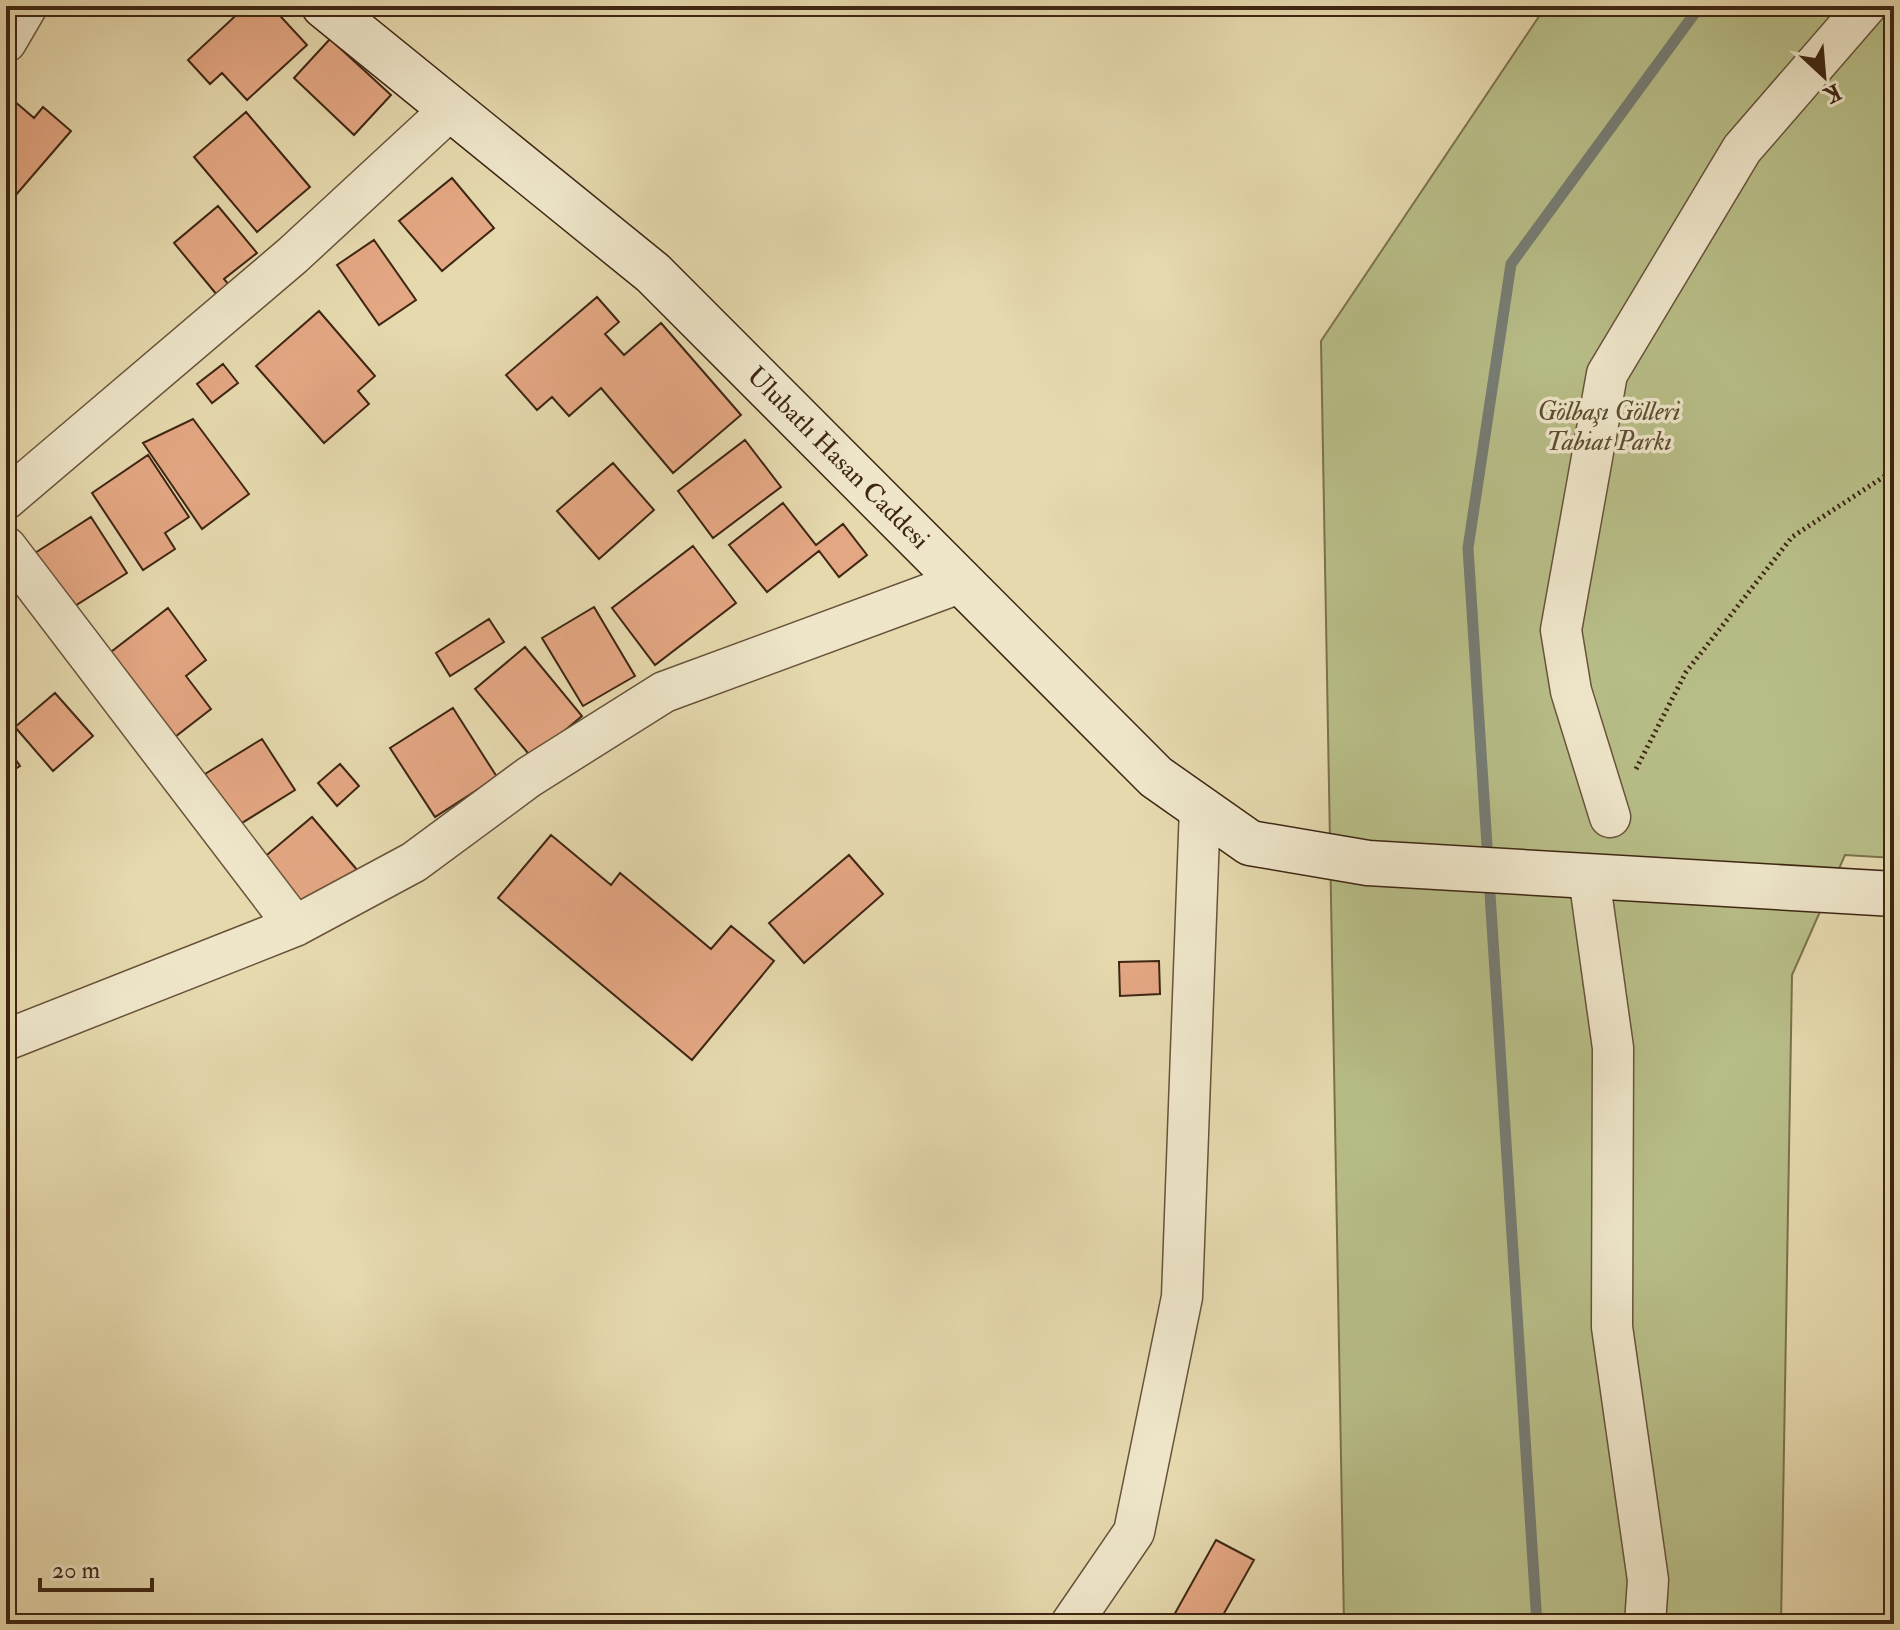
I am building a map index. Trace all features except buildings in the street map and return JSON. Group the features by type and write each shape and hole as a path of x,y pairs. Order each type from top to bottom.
{"street":[{"path":"6,42 27,6"},
{"name":"Ulubatlı Hasan Caddesi","path":"324,6 653,273 1156,777 1250,843 1368,863 1894,894"},
{"path":"1610,817 1571,691 1561,630 1607,374 1742,149 1866,6"},
{"path":"6,499 293,255 451,109"},
{"path":"6,547 295,926"},
{"path":"6,1040 295,926 414,862 529,777 664,692 962,582"},
{"path":"1071,1624 1134,1532 1182,1297 1200,807"},
{"path":"1589,877 1613,1048 1612,1327 1648,1580 1645,1624"}],"path":[{"path":"1610,817 1686,672 1792,537 1894,470"}],"green space":[{"name":"Gölbaşı Gölleri Tabiat Parkı","path":"1546,6 1894,6 1894,858 1845,855 1792,975 1781,1624 1344,1624 1321,341"}],"waterway":[{"path":"1488,861 1468,548 1511,264 1700,6"},
{"path":"1489,878 1537,1624"}]}
